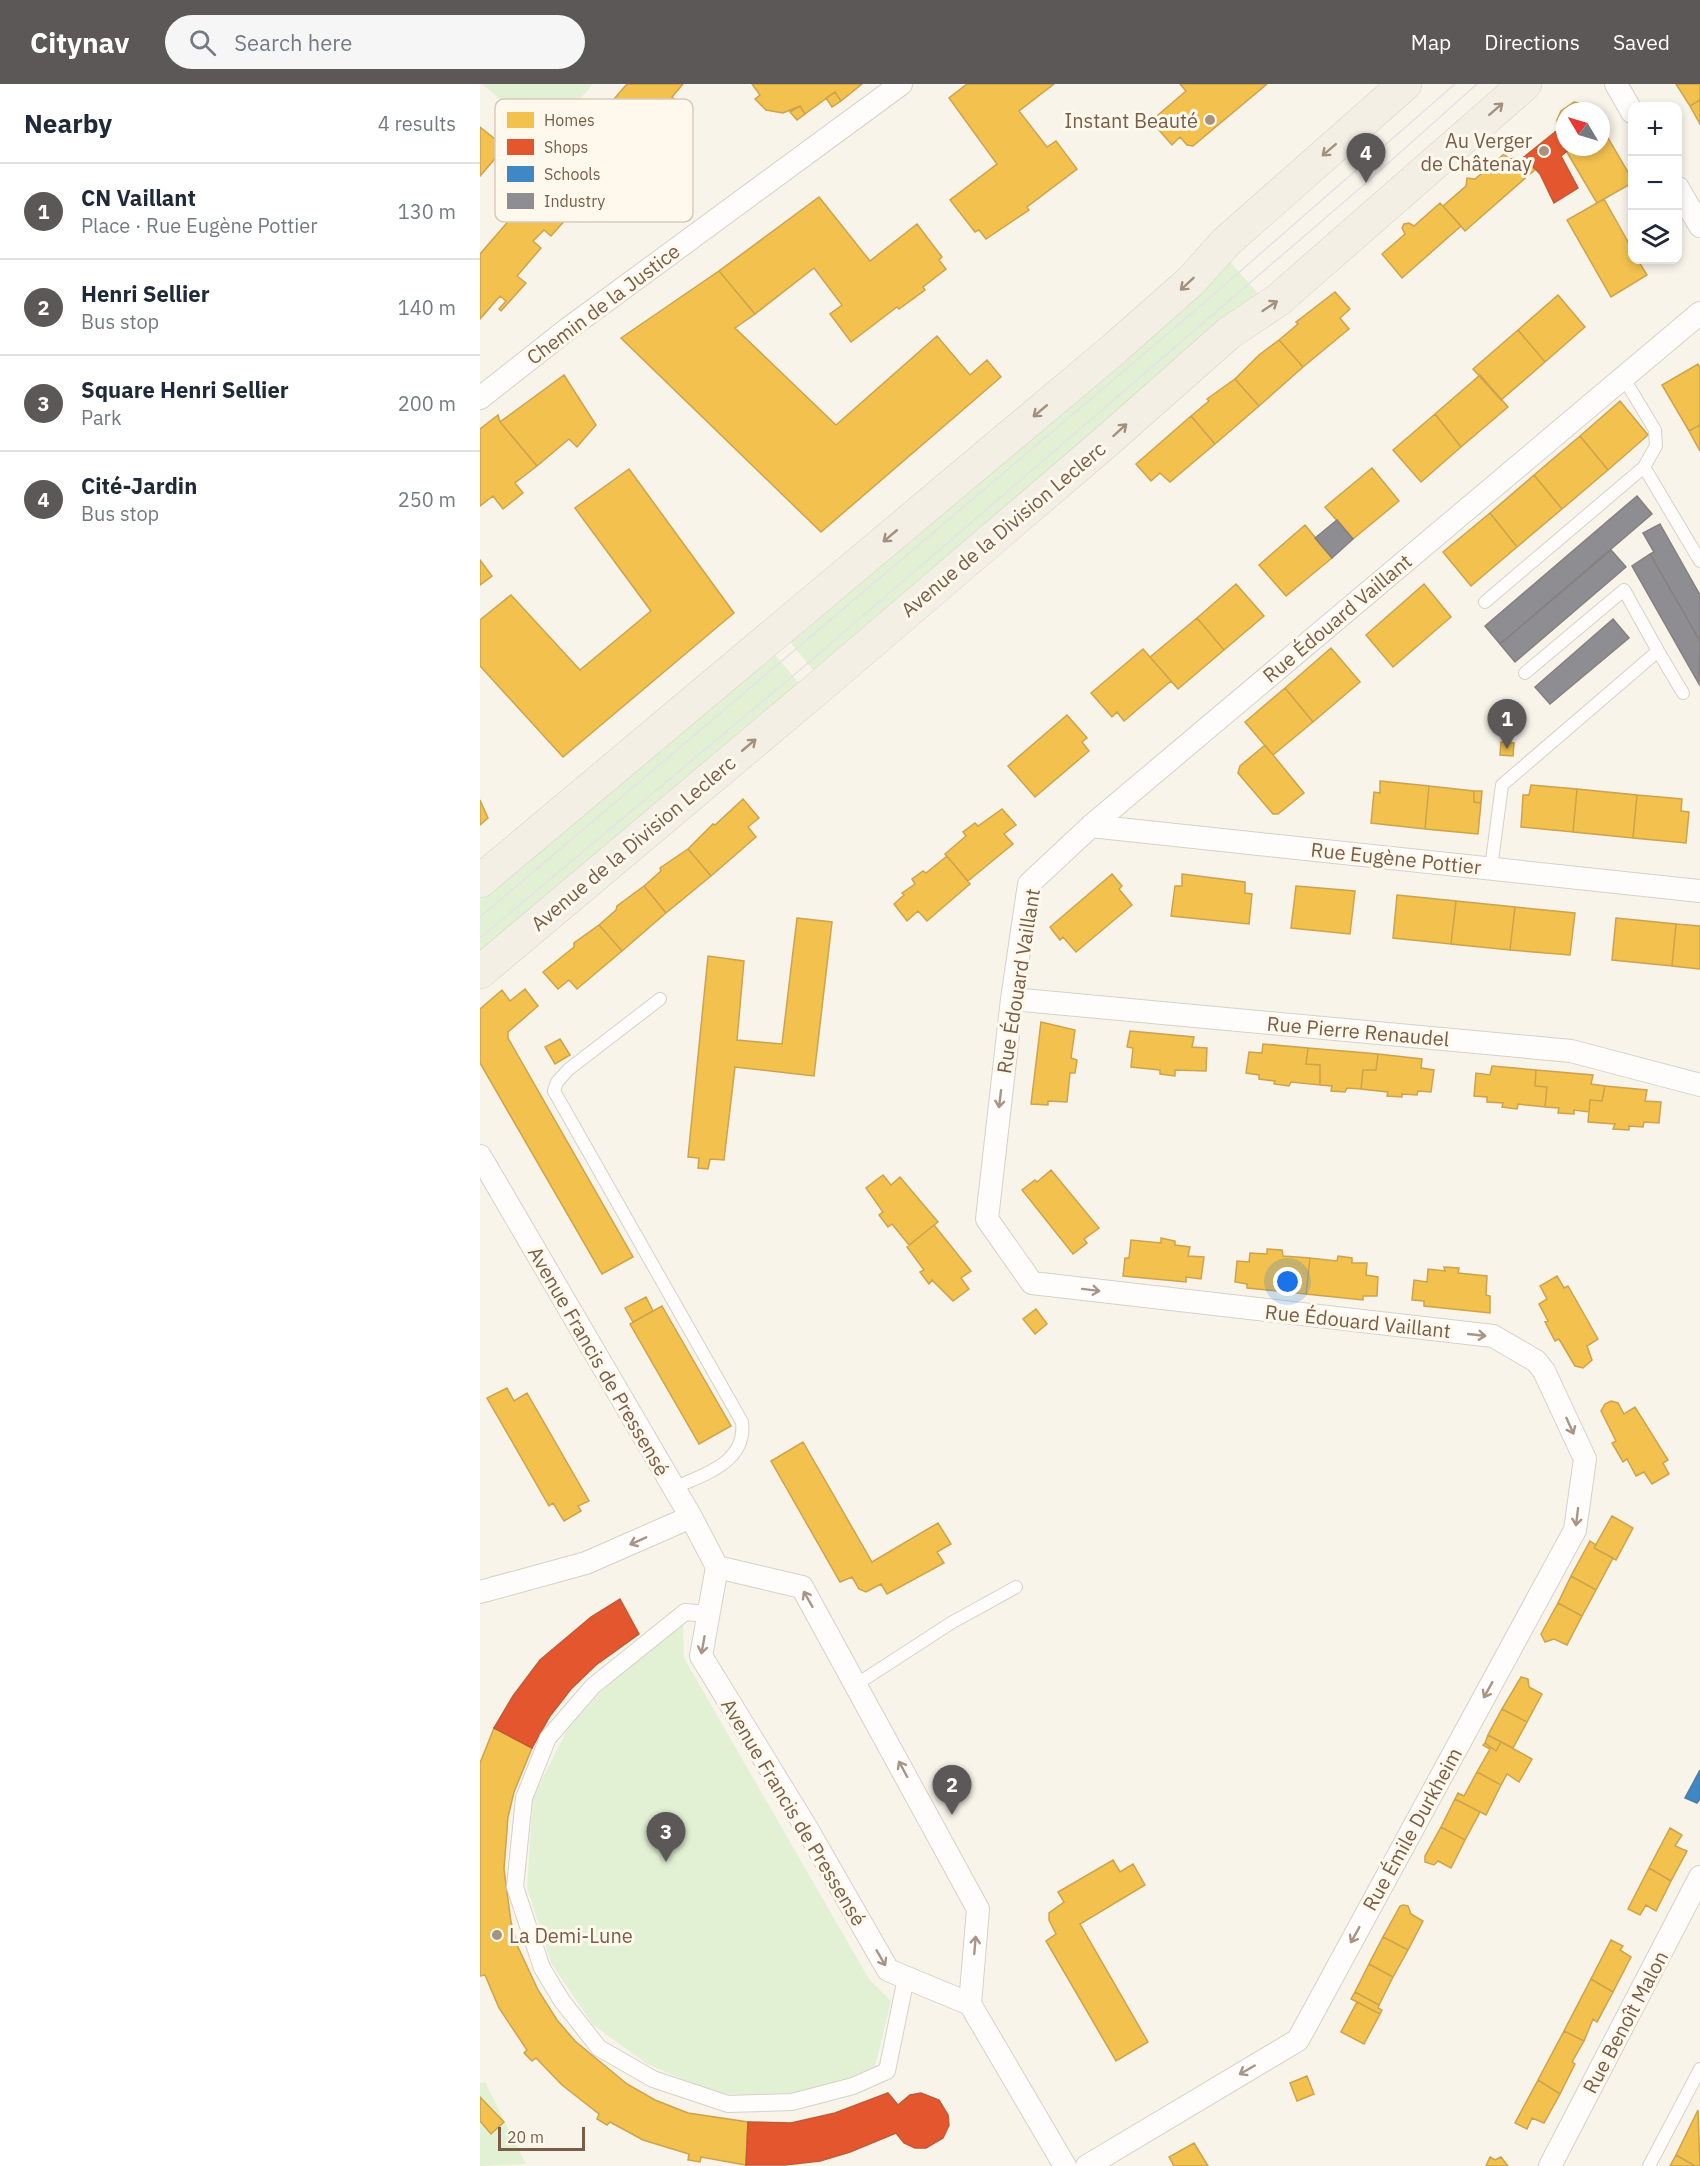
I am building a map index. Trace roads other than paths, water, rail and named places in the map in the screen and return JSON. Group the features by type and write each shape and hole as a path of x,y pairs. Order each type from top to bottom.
{"main road":[{"path":"480,881 1114,349 1191,281 1226,242 1405,84"},
{"name":"Avenue de la Division Leclerc","path":"480,972 818,688 1108,440 1229,333 1278,300 1525,84"}],"street":[{"name":"Chemin de la Justice","path":"480,398 568,328 901,84"},
{"path":"1616,84 1628,105"},
{"path":"1682,196 1700,226"},
{"name":"Rue Édouard Vaillant","path":"1555,1393 1536,1360 1493,1336 1032,1283 987,1219 1012,999 1029,884 1091,826 1700,313"},
{"name":"Rue Eugène Pottier","path":"1091,826 1700,891"},
{"name":"Rue Pierre Renaudel","path":"1012,999 1571,1051 1700,1084"},
{"name":"Avenue Francis de Pressensé","path":"480,1156 691,1517 717,1567 700,1656 806,1827 888,1970 970,2004"},
{"name":"Rue Émile Durkheim","path":"1087,2166 1298,2040 1575,1530 1585,1459 1555,1393"},
{"path":"480,1592 586,1563 691,1517"},
{"path":"717,1567 802,1587 978,1909 970,2004 1065,2166"},
{"path":"708,1614 685,1612 593,1686 548,1738 524,1798 515,1887 542,1968 562,2001 599,2048 653,2079 728,2104 792,2102 853,2086 887,2071 906,1978"},
{"name":"Rue Benoît Malon","path":"1550,2166 1700,1877"}],"lane":[{"path":"1485,602 1644,467 1656,446 1655,430 1623,377"},
{"path":"1644,467 1700,561"},
{"path":"1525,673 1624,590 1683,693"},
{"path":"1491,868 1502,785 1658,651"},
{"path":"660,999 569,1068 557,1082 554,1091 742,1422 742,1442 737,1452 725,1464 674,1488"},
{"path":"857,1684 951,1623 1016,1587"},
{"path":"1649,2166 1700,2069"}],"tram line":[{"path":"480,917 1205,302 1455,84"},
{"path":"480,938 801,669 1366,183 1477,84"}],"place":[{"name":"Instant Beauté","path":"1210,120"},
{"name":"Au Verger de Châtenay","path":"1544,151"},
{"name":"Cité-Jardin","path":"1366,183"},
{"name":"CN Vaillant","path":"1507,749"},
{"name":"Henri Sellier","path":"952,1815"},
{"name":"Square Henri Sellier","path":"666,1862"},
{"name":"La Demi-Lune","path":"497,1935"}]}
